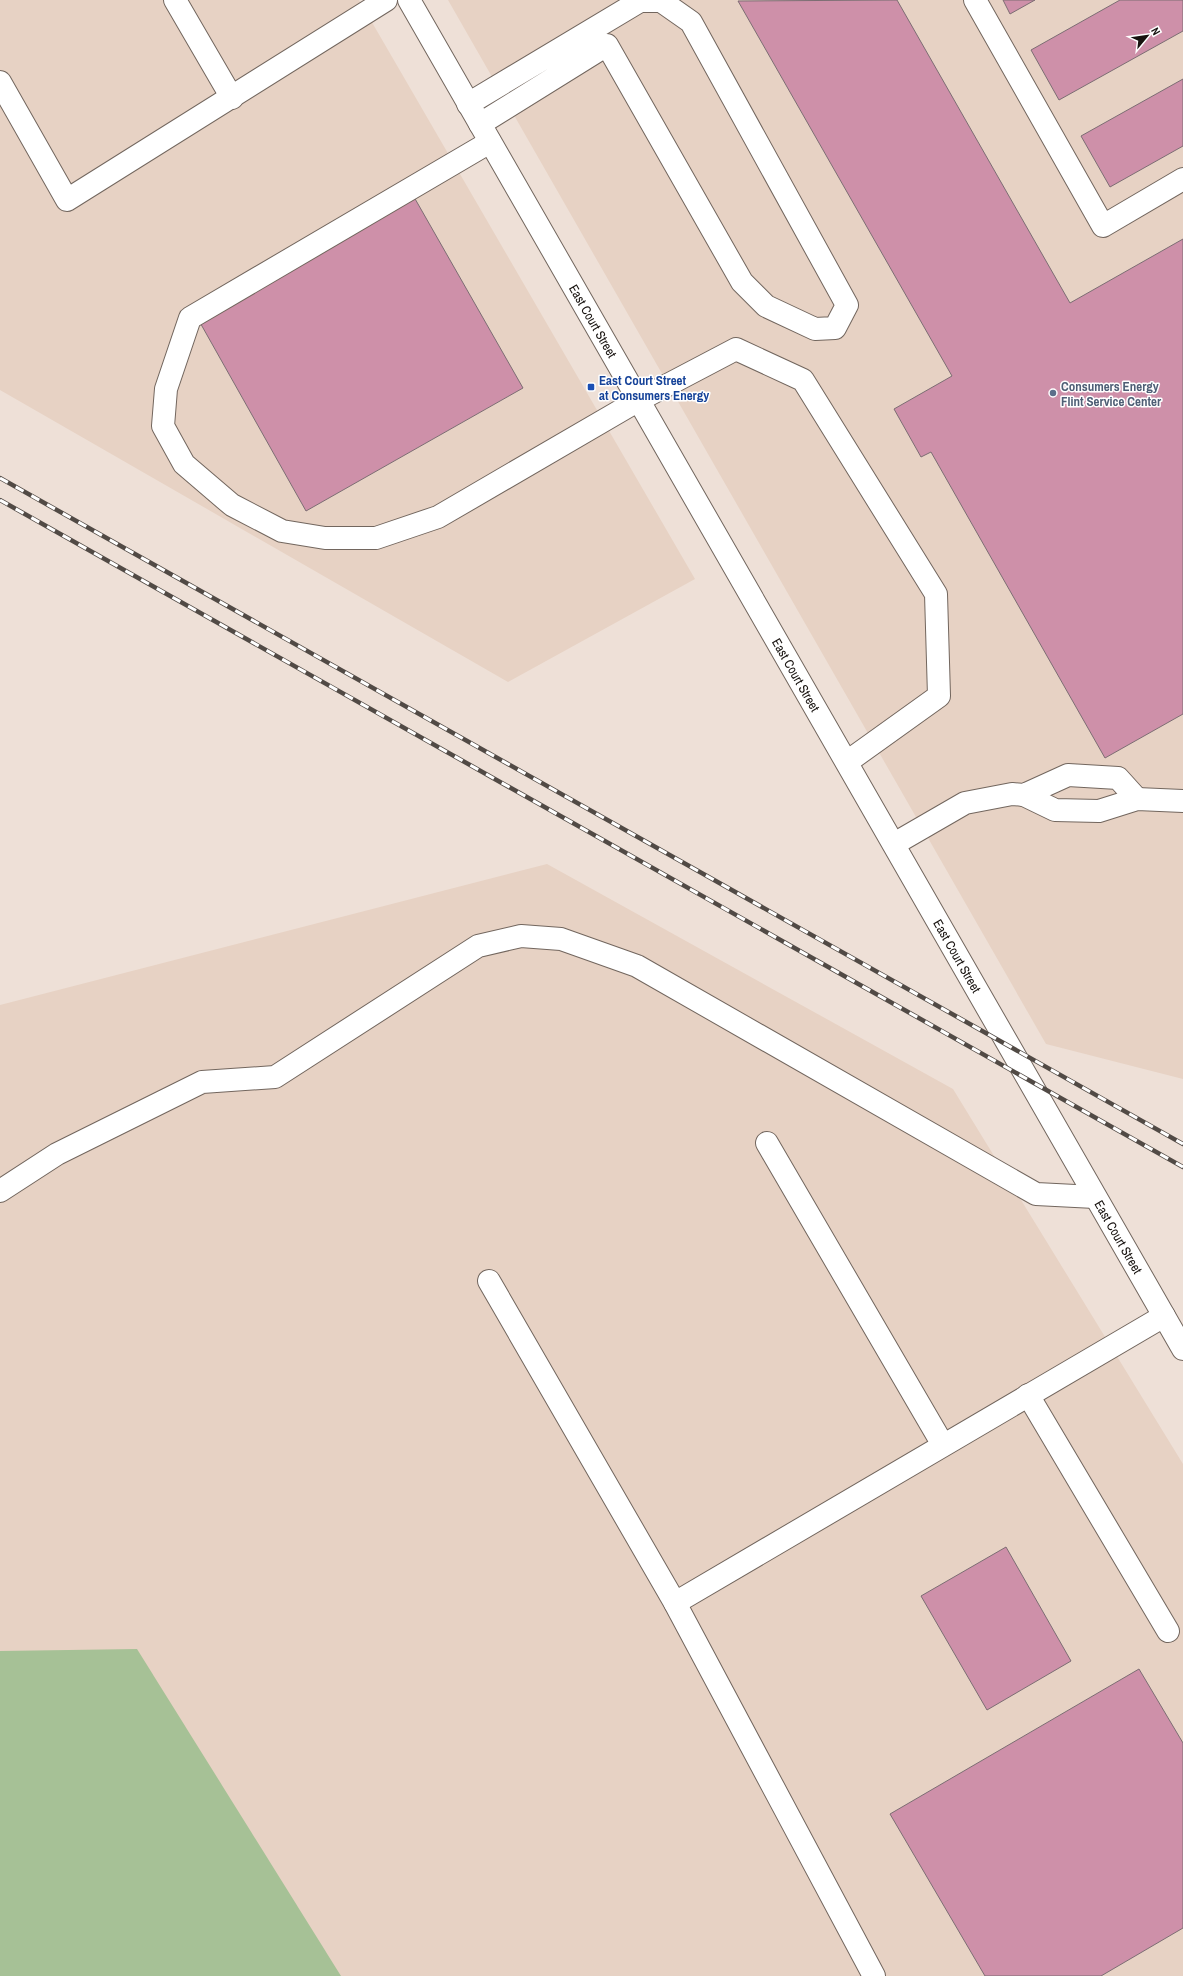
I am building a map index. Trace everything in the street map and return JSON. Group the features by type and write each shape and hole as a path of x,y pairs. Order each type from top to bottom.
{"street":[{"path":"175,0 232,98"},
{"path":"0,82 67,200 232,98 386,0"},
{"name":"East Court Street","path":"409,0 1183,1349"},
{"path":"975,0 1103,226 1183,179"},
{"path":"468,104 640,1 661,1 690,22 847,305 836,328 815,329 766,306 742,282 607,46 485,133 190,318 166,389 163,426 184,464 232,505 282,531 325,538 376,538 438,517 639,400 736,348 803,380 936,594 940,696 847,762"},
{"path":"1024,795 1068,775 1118,778 1137,799"},
{"path":"894,844 965,803 1012,794 1024,795 1055,810 1100,810 1137,799 1183,801"},
{"path":"0,1191 57,1154 202,1082 275,1077 478,946 521,936 561,939 638,966 1036,1194 1095,1197"},
{"path":"767,1143 943,1445"},
{"path":"489,1281 675,1603 874,1976"},
{"path":"675,1603 1164,1316"},
{"path":"1028,1395 1168,1632"}],"shaded area":[{"path":"0,0 359,0 695,579 508,682 0,390"},
{"path":"448,0 1183,0 1183,1079 1046,1044"},
{"path":"547,864 953,1089 1183,1464 1183,1976 0,1976 0,1005"}],"green space":[{"path":"137,1649 341,1976 0,1976 0,1651"}],"building":[{"name":"Consumers Energy Flint Service Center","path":"897,0 1070,303 1183,239 1183,714 1105,758 931,452 921,457 894,409 952,376 738,1"},
{"path":"1003,0 1035,0 1010,14"},
{"path":"1120,0 1183,0 1183,31 1059,100 1031,50"},
{"path":"1183,79 1183,146 1110,187 1081,136"},
{"path":"414,197 523,388 306,511 198,319"},
{"path":"1006,1547 1071,1661 987,1710 921,1596"},
{"path":"1139,1669 1183,1743 1183,1928 1101,1976 985,1976 890,1814"}],"railway":[{"path":"0,478 1183,1144"},
{"path":"0,500 1183,1167"}],"place":[{"name":"East Court Street at Consumers Energy","path":"591,387"},
{"name":"Consumers Energy Flint Service Center","path":"1053,393"}]}
